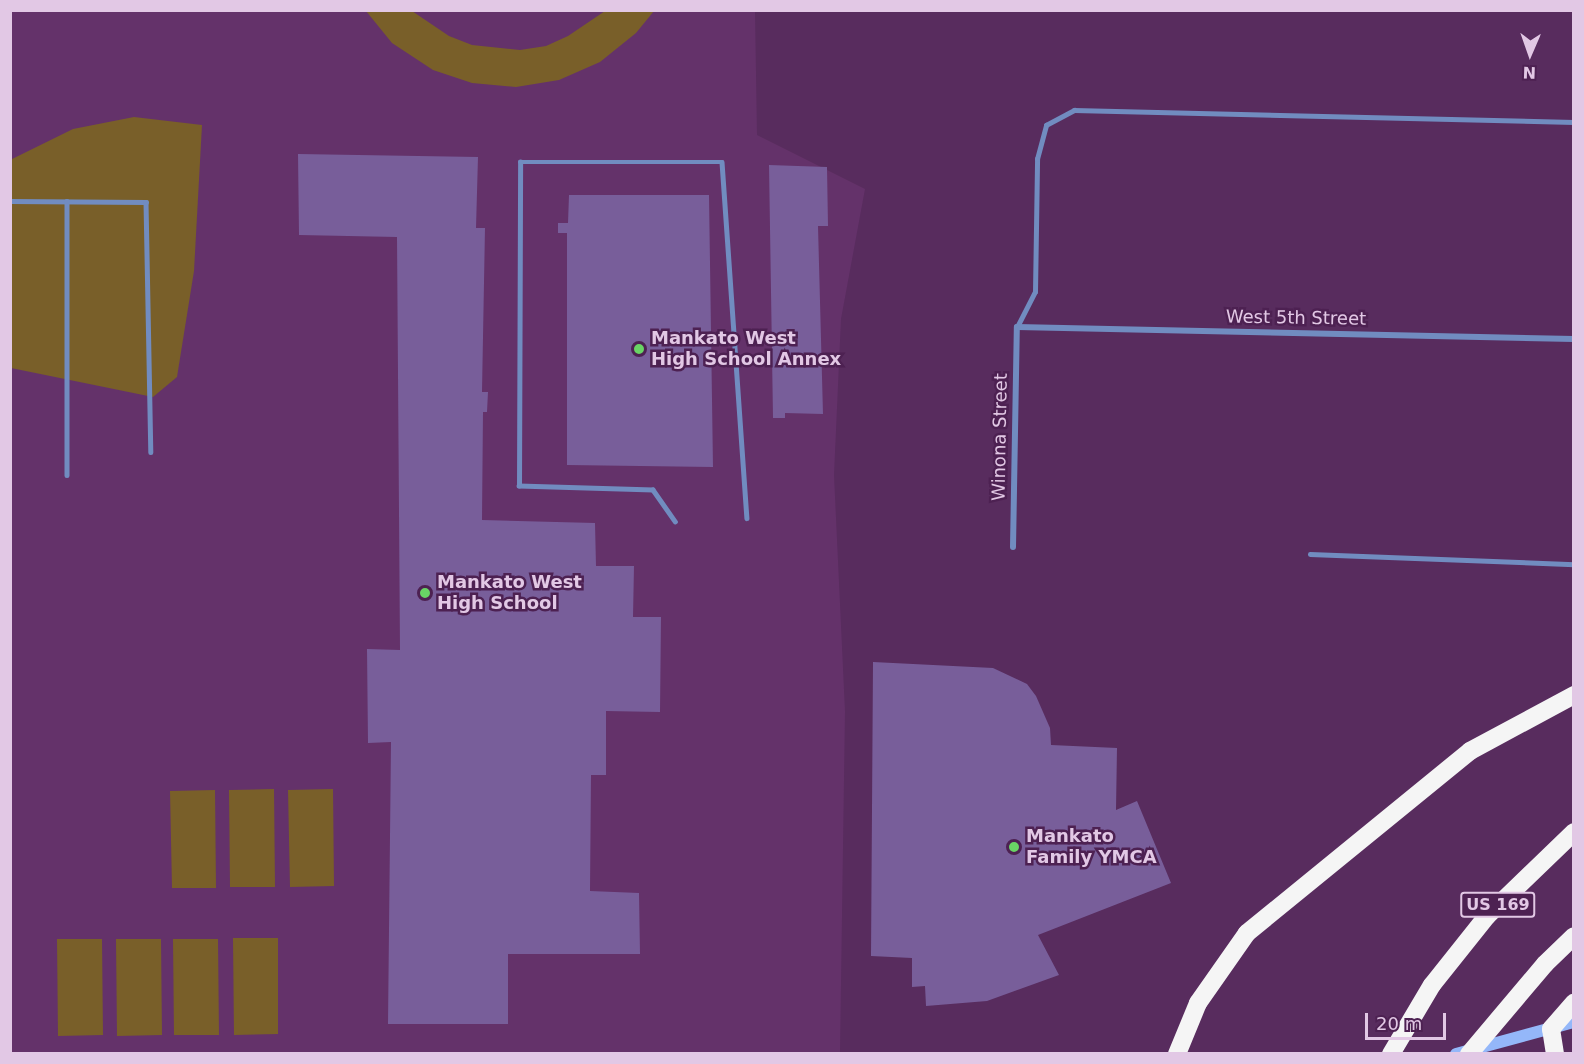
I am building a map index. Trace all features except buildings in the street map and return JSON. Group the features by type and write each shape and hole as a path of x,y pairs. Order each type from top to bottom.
{"highway":[{"path":"1177,1053 1198,1003 1247,933 1470,752 1574,695"},
{"name":"US 169","path":"1391,1053 1432,985 1487,916 1574,832"},
{"path":"1469,1053 1545,964 1574,936"},
{"path":"1555,1053 1551,1029 1574,1003"}],"main road":[{"path":"1456,1053 1574,1022"}],"street":[{"name":"West 5th Street","path":"1017,327 1574,339"},
{"name":"Winona Street","path":"1013,547 1017,327"},
{"path":"1547,1053 1551,1029"}],"lane":[{"path":"1017,327 1035,292 1036,159 1046,125 1074,110 1574,122"},
{"path":"675,522 653,490 519,486 520,162 722,162 747,518"},
{"path":"10,201 146,202 151,452"},
{"path":"67,201 67,475"},
{"path":"1310,554 1574,564"}],"shaded area":[{"name":"Mankato West High School","path":"10,11 755,11 757,135 865,189 841,319 834,475 845,711 840,1053 11,1053"},
{"path":"366,11 412,11 449,36 472,45 520,50 546,46 568,36 605,11 654,11 636,33 600,62 559,80 516,87 472,83 433,70 392,43"},
{"path":"134,117 202,125 194,271 177,377 153,397 11,368 10,160 73,129"},
{"path":"274,789 275,887 230,887 229,790"},
{"path":"333,789 334,886 290,887 288,790"},
{"path":"215,790 216,888 172,888 170,791"},
{"path":"233,938 278,938 278,1034 234,1035"},
{"path":"57,939 102,939 103,1035 58,1036"},
{"path":"116,939 161,939 162,1035 117,1036"},
{"path":"173,939 218,939 219,1035 174,1035"}],"place":[{"name":"Mankato West High School Annex","path":"639,349"},
{"name":"Mankato West High School","path":"425,593"},
{"name":"Mankato Family YMCA","path":"1014,847"}]}
